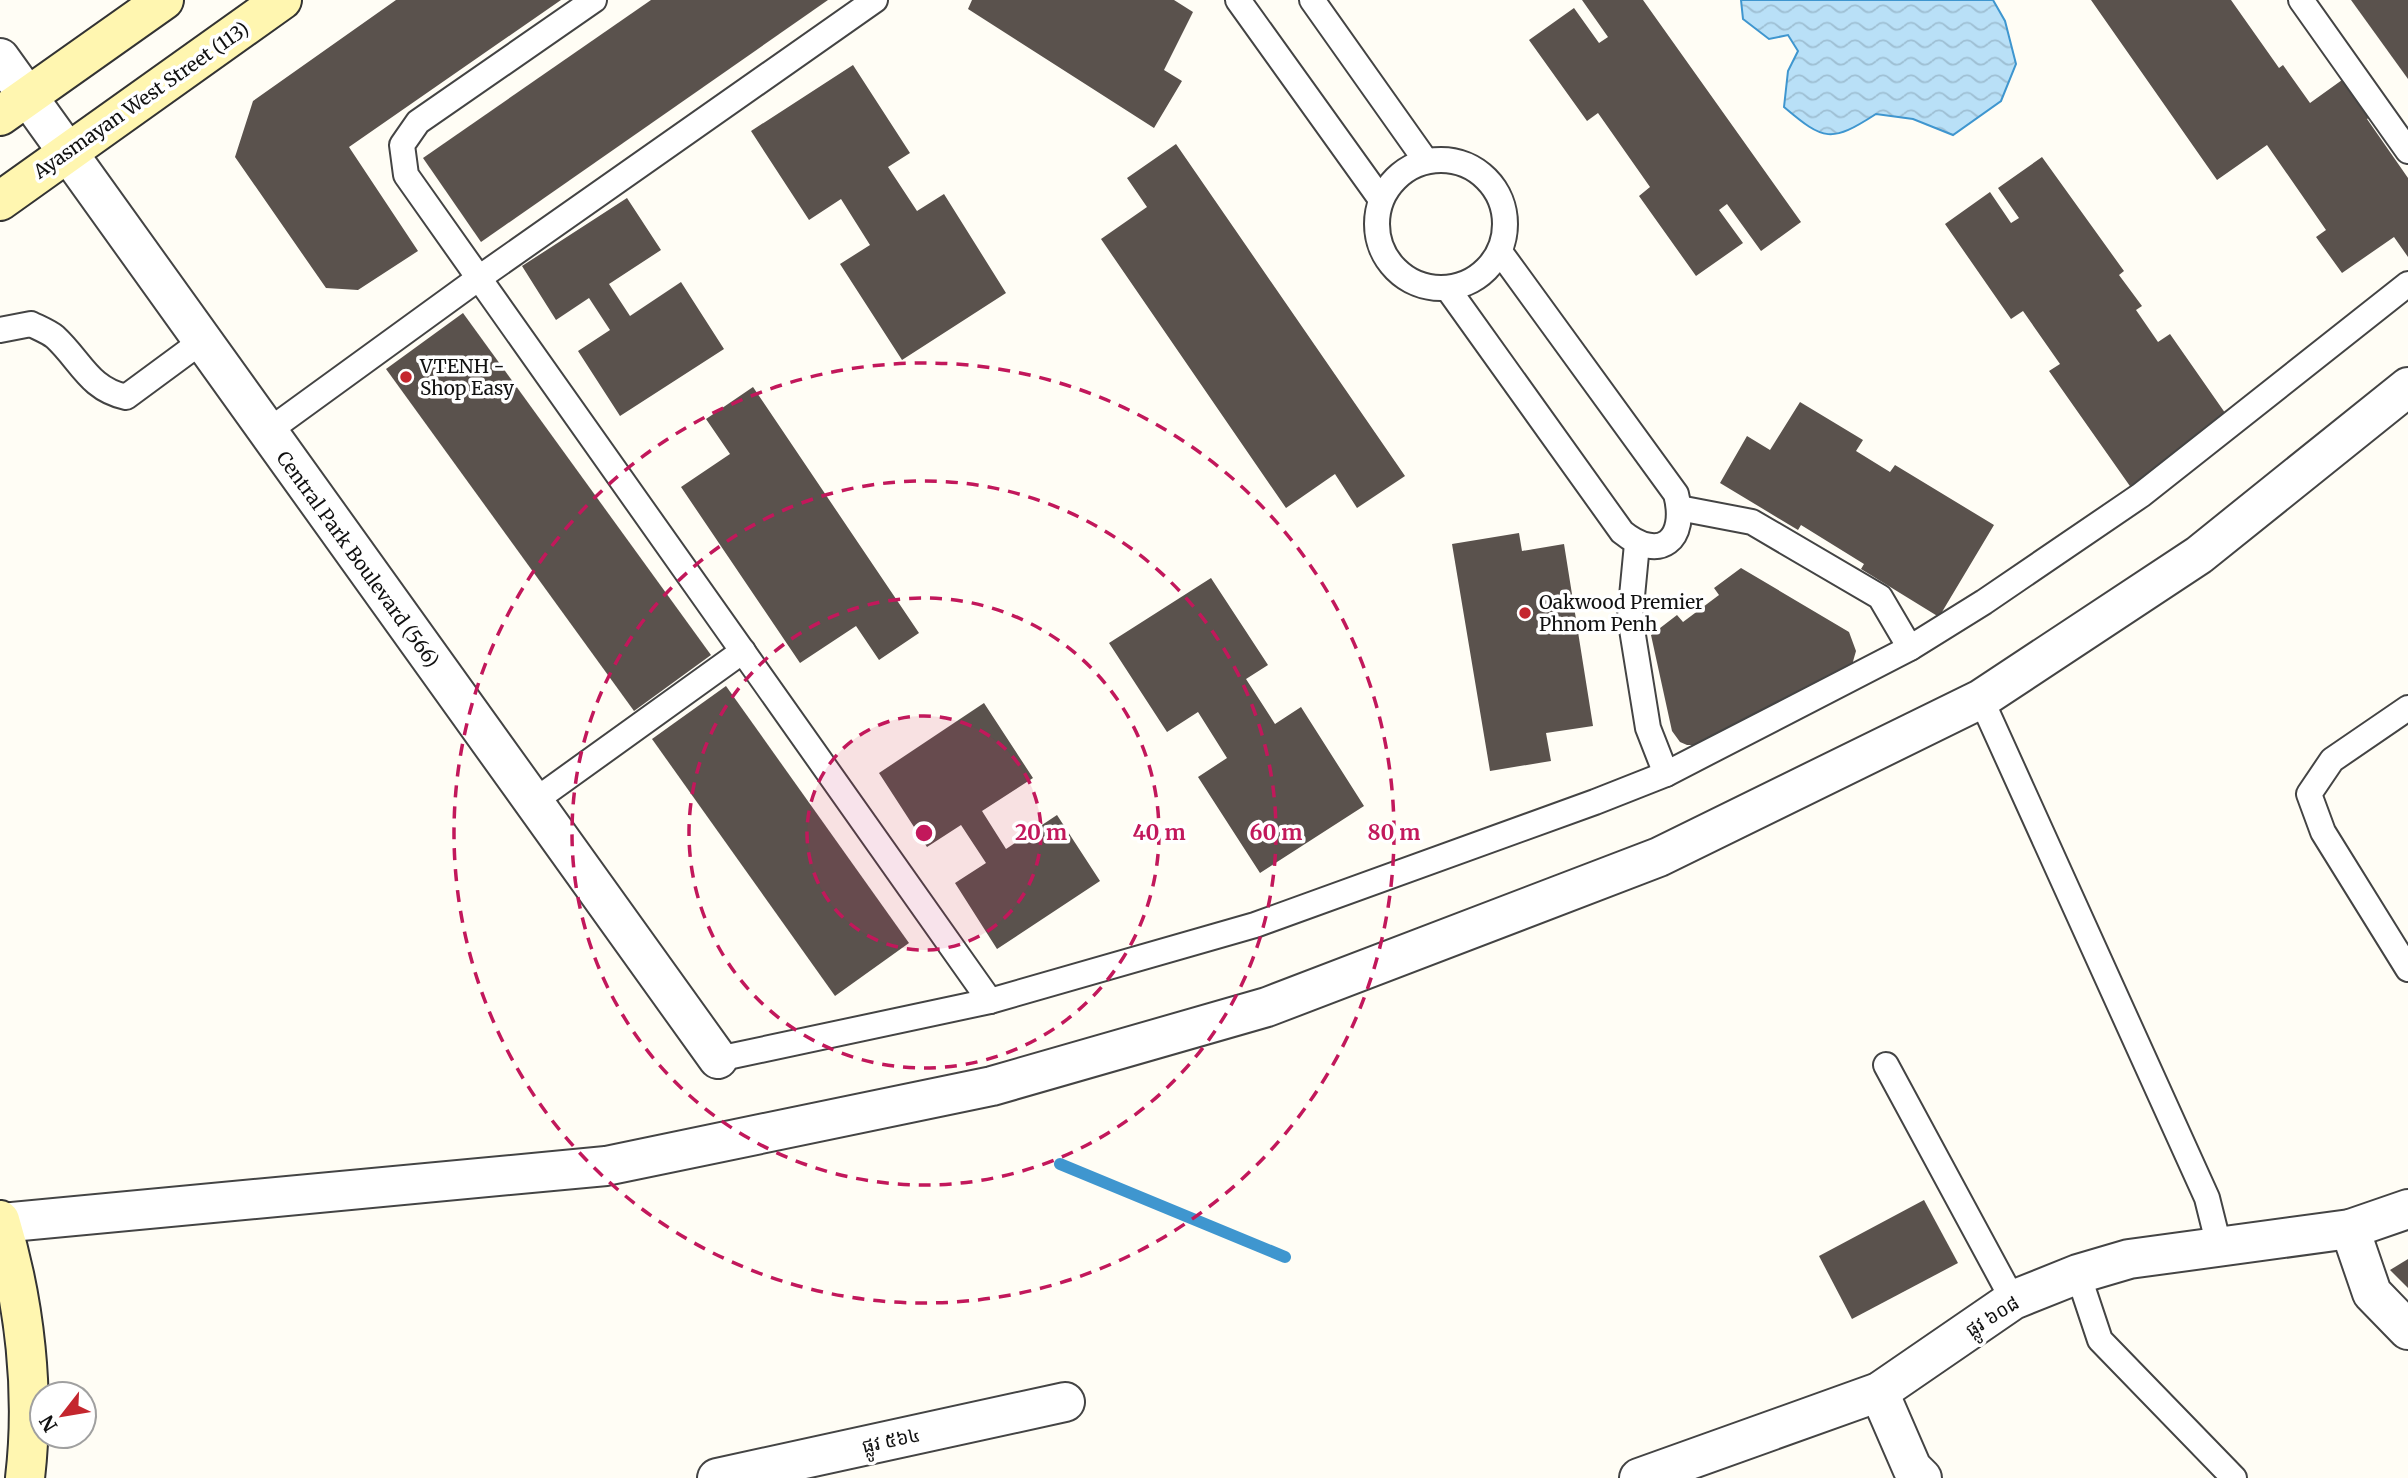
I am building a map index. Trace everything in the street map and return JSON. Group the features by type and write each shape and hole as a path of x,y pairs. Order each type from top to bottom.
{"street":[{"path":"14,107 164,0"},
{"name":"Ayasmayan West Street (113)","path":"0,201 282,0"},
{"name":"Central Park Boulevard (566)","path":"0,58 14,107 67,153 718,1059"},
{"path":"25,1478 31,1430 21,1305 0,1222 606,1166 992,1086 1267,1007 1659,857 1981,699 2199,555 2408,387"},
{"name":"ផ្លូវ ៦០៨","path":"1639,1478 1879,1392 2012,1300 2078,1274 2130,1259 2350,1229 2408,1209"},
{"path":"2350,1229 2372,1293 2408,1330"},
{"path":"1879,1392 1912,1468 1922,1478"},
{"name":"ផ្លូវ ៥៦៤","path":"717,1478 1065,1402"}],"lane":[{"path":"594,0 418,122 402,145 405,175 990,1001"},
{"path":"267,432 874,0"},
{"path":"1238,0 1380,198"},
{"path":"1312,0 1426,161"},
{"path":"2301,0 2408,151"},
{"path":"1426,161 1460,162 1480,173 1495,189 1504,210 1506,230 1500,252 1484,273 1468,283 1448,289 1432,289 1410,281 1393,268 1381,249 1377,223 1380,198 1391,182 1405,170 1426,161"},
{"path":"1448,289 1622,532 1637,544 1651,548 1669,542 1678,529 1679,508 1675,494 1500,252"},
{"path":"718,1059 990,1001 1255,925 1666,774 1910,648 1984,602 2141,495 2408,284"},
{"path":"0,331 31,324 54,336 89,379 108,393 126,397 202,341"},
{"path":"1679,508 1752,522 1880,597 1910,648"},
{"path":"1637,544 1630,617 1648,728 1666,774"},
{"path":"533,802 743,651"},
{"path":"1981,699 2207,1198 2220,1246"},
{"path":"2408,708 2332,761 2309,793 2323,832 2408,969"},
{"path":"1885,1065 2012,1300"},
{"path":"2078,1274 2100,1340 2234,1478"}],"water":[{"path":"1741,0 1993,0 2005,21 2016,64 2001,101 1953,135 1913,119 1876,114 1848,130 1828,134 1819,132 1784,107 1788,71 1798,51 1788,35 1769,39 1743,19"}],"building":[{"path":"396,0 561,0 349,147 418,251 358,290 326,288 235,157 253,101"},
{"path":"651,0 828,0 481,242 423,158"},
{"path":"972,0 1174,0 1193,12 1164,70 1182,81 1154,128 968,9"},
{"path":"1582,0 1643,0 1801,222 1761,251 1727,204 1719,210 1743,243 1696,276 1639,196 1650,187 1598,113 1587,121 1529,40 1574,8 1599,43 1608,37"},
{"path":"2091,0 2231,0 2279,68 2283,65 2310,103 2349,75 2376,113 2367,119 2408,178 2408,257 2394,237 2342,273 2316,237 2326,230 2267,145 2217,180"},
{"path":"2351,0 2408,0 2408,79"},
{"path":"853,65 910,153 888,167 917,211 944,194 1006,293 902,360 840,264 870,245 841,199 809,220 751,131"},
{"path":"1176,144 1405,476 1357,508 1335,474 1286,508 1101,239 1147,207 1127,178"},
{"path":"2042,157 2124,271 2119,275 2142,306 2136,310 2158,342 2170,334 2230,420 2132,489 2049,371 2060,364 2023,311 2011,319 1945,224 1990,192 2011,223 2019,218 1998,188"},
{"path":"627,198 661,250 609,284 630,316 681,282 724,349 620,416 578,351 610,330 589,298 556,320 522,266"},
{"path":"463,313 711,655 634,711 386,369"},
{"path":"753,387 919,633 879,660 856,626 800,663 681,487 730,454 706,419"},
{"path":"1800,402 1863,440 1856,451 1890,472 1895,465 1994,525 1939,617 1861,569 1864,564 1801,525 1798,530 1720,483 1747,436 1770,450"},
{"path":"1519,533 1522,551 1564,544 1593,726 1546,733 1551,761 1490,771 1452,544"},
{"path":"1741,568 1849,632 1856,651 1852,665 1696,745 1687,745 1680,742 1672,731 1651,635 1677,615 1683,622 1719,595 1714,588"},
{"path":"1211,578 1268,665 1246,679 1275,724 1301,707 1364,806 1260,873 1198,777 1227,758 1198,712 1167,732 1109,643"},
{"path":"726,686 909,943 835,996 652,739"},
{"path":"984,703 1033,778 982,811 1006,849 1057,815 1100,881 997,949 955,883 986,863 961,825 927,847 879,773"},
{"path":"1924,1200 1958,1263 1852,1319 1819,1256"},
{"path":"2408,1259 2408,1288 2390,1270"}],"waterway":[{"path":"1060,1164 1285,1257"}],"place":[{"name":"VTENH - Shop Easy","path":"406,377"},
{"name":"Oakwood Premier Phnom Penh","path":"1525,613"}]}
